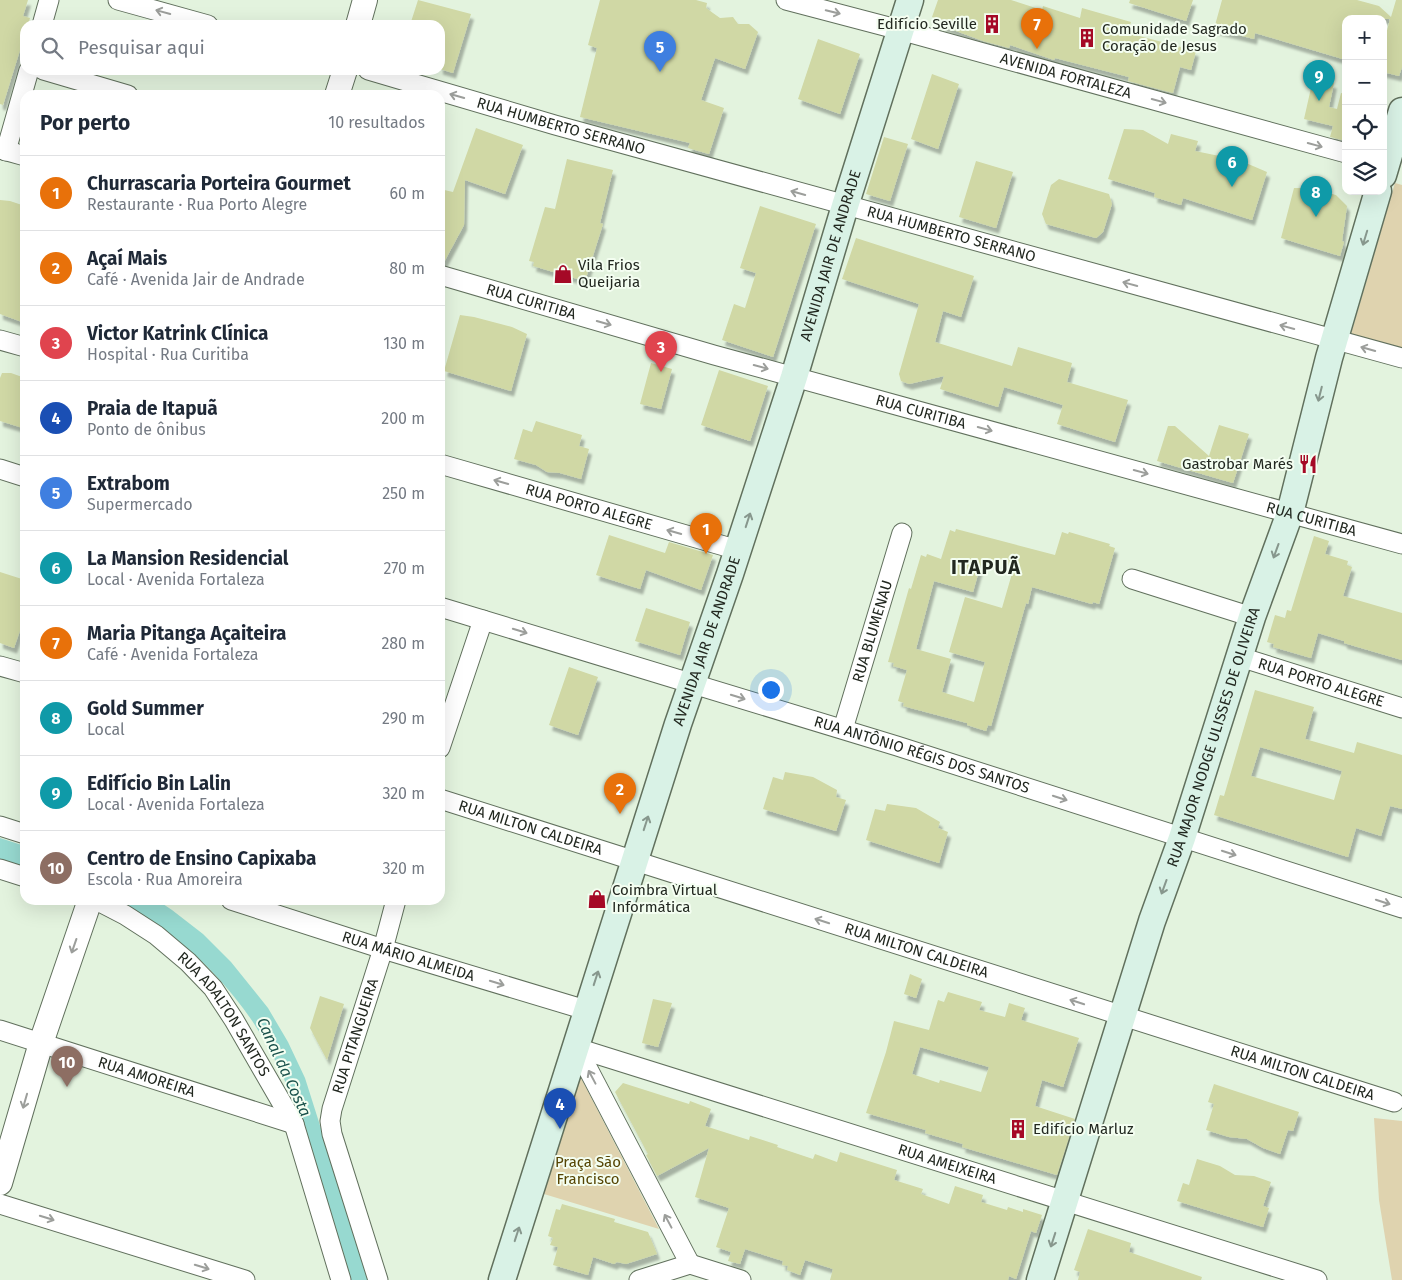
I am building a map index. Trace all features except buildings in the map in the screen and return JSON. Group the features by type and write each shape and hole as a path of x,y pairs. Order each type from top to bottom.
{"main road":[{"name":"AVENIDA JAIR DE ANDRADE","path":"502,1280 633,862 794,377 845,206 910,0"},
{"path":"1389,168 1402,111"},
{"name":"RUA MAJOR NODGE ULISSES DE OLIVEIRA","path":"1040,1280 1152,921 1182,838 1252,617 1290,513 1334,339 1377,195"}],"street":[{"path":"43,20 49,0"},
{"path":"118,0 190,20"},
{"path":"359,20 365,0"},
{"name":"AVENIDA FORTALEZA","path":"786,0 1342,152"},
{"path":"22,90 27,75"},
{"path":"60,75 111,90"},
{"path":"339,90 343,75"},
{"name":"RUA HUMBERTO SERRANO","path":"385,75 436,90"},
{"name":"RUA HUMBERTO SERRANO","path":"445,93 845,206 1402,358"},
{"path":"20,98 3,150 20,155"},
{"name":"RUA CURITIBA","path":"445,275 794,377 1402,544"},
{"path":"0,340 20,346"},
{"name":"RUA PORTO ALEGRE","path":"445,465 738,550"},
{"path":"0,469 20,475"},
{"name":"RUA BLUMENAU","path":"843,729 902,534"},
{"path":"1132,579 1252,617"},
{"name":"RUA ANTÔNIO RÉGIS DOS SANTOS","path":"445,609 843,729 1402,908"},
{"path":"445,733 483,620"},
{"name":"RUA PORTO ALEGRE","path":"1240,657 1402,708"},
{"path":"0,666 20,672"},
{"name":"RUA MILTON CALDEIRA","path":"445,801 633,862 1394,1102"},
{"path":"0,826 20,832"},
{"path":"0,869 20,875"},
{"path":"0,1183 41,1043 88,905"},
{"name":"RUA ADALTON SANTOS","path":"106,905 156,935 188,962 213,988 234,1020 294,1124 341,1280"},
{"name":"RUA MÁRIO ALMEIDA","path":"247,905 383,949 586,1010"},
{"name":"RUA PITANGUEIRA","path":"378,1280 332,1134 331,1114 383,949 395,905"},
{"name":"RUA AMOREIRA","path":"0,1030 294,1124"},
{"path":"576,1048 690,1264"},
{"name":"RUA AMEIXEIRA","path":"576,1048 1317,1280"},
{"path":"0,1204 245,1280"},
{"path":"639,1280 690,1264 741,1280"}],"green space":[{"path":"1395,183 1402,185 1402,349 1351,334"},
{"name":"Praça São Francisco","path":"580,1076 659,1229 544,1194"},
{"path":"1374,1118 1402,1121 1402,1280 1392,1280 1379,1200"}],"water":[{"path":"0,838 20,844 20,867 0,861"},
{"name":"Canal da Costa","path":"125,905 164,905 172,910 203,934 231,962 268,1008 288,1042 305,1078 369,1280 349,1280 294,1104 279,1068 265,1042 231,993 211,971 190,950 142,915"}],"place":[{"name":"Edifício Seville","path":"992,24"},
{"name":"Comunidade Sagrado Coração de Jesus","path":"1087,38"},
{"name":"Maria Pitanga Açaiteira","path":"1037,49"},
{"name":"Extrabom","path":"660,72"},
{"name":"Edifício Bin Lalin","path":"1319,101"},
{"name":"La Mansion Residencial","path":"1232,187"},
{"name":"Gold Summer","path":"1316,217"},
{"name":"Vila Frios Queijaria","path":"563,274"},
{"name":"Victor Katrink Clínica","path":"661,372"},
{"name":"Gastrobar Marés","path":"1308,464"},
{"name":"Churrascaria Porteira Gourmet","path":"706,554"},
{"name":"Açaí Mais","path":"620,814"},
{"name":"Coimbra Virtual Informática","path":"597,899"},
{"name":"Centro de Ensino Capixaba","path":"67,1087"},
{"name":"Praia de Itapuã","path":"560,1129"},
{"name":"Edifício Marluz","path":"1018,1129"}],"district":[{"name":"ITAPUÃ","path":"986,567"}]}
